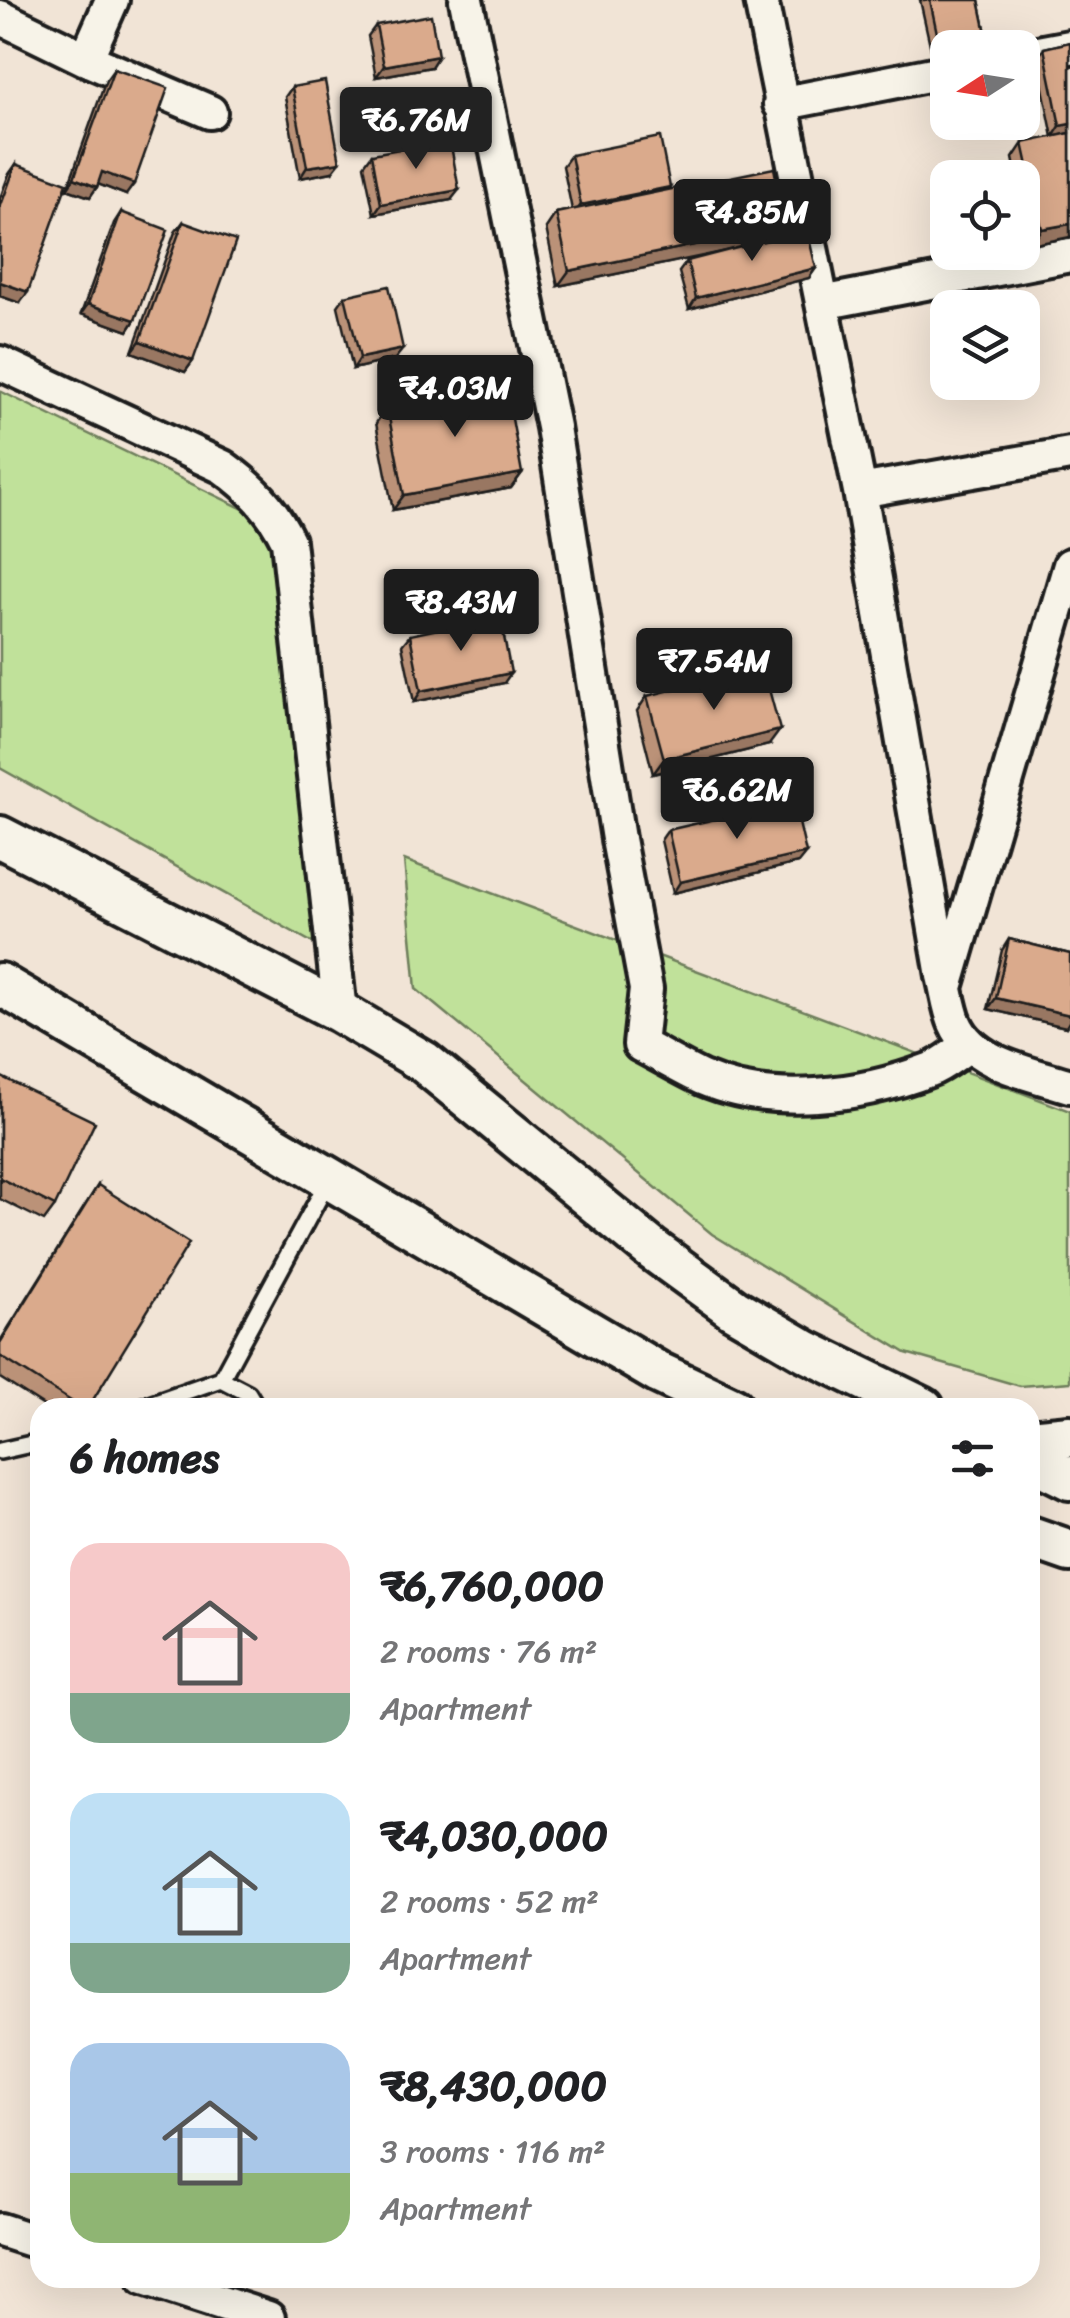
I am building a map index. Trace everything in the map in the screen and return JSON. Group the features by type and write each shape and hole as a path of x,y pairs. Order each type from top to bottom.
{"street":[{"path":"86,59 112,0"},
{"path":"466,0 553,427 618,838 646,988 640,1045 705,1079 760,1093 809,1095 861,1090 933,1069 968,1045"},
{"path":"761,0 860,491 955,1023 968,1045 992,1060 1070,1086"},
{"path":"0,17 210,112"},
{"path":"1040,52 1070,46"},
{"path":"780,104 930,75"},
{"path":"822,303 1070,255"},
{"path":"0,363 222,468 251,488 275,514 288,541 340,1012"},
{"path":"860,491 1070,454"},
{"path":"946,988 1070,565"},
{"path":"0,837 340,1012 424,1062 653,1250 734,1310 806,1351 902,1398"},
{"path":"0,984 659,1374 711,1398"},
{"path":"1040,1439 1070,1436"},
{"path":"1040,1464 1070,1478"},
{"path":"1040,1541 1070,1551"},
{"path":"0,2230 30,2240"},
{"path":"175,2288 268,2318"}],"lane":[{"path":"167,1398 221,1379 330,1177"},
{"path":"221,1379 251,1398"},
{"path":"0,1451 30,1444"}],"green space":[{"path":"0,391 266,520 347,962 0,768"},
{"path":"404,860 1070,1111 1070,1382 1020,1386 906,1353 712,1234 416,989"}],"building":[{"path":"930,0 979,0 985,30 936,30"},
{"path":"431,15 438,56 384,66 376,25"},
{"path":"1070,42 1070,124 1060,126 1044,48"},
{"path":"114,69 168,88 134,184 102,172 97,187 74,178"},
{"path":"325,81 340,162 307,167 292,87"},
{"path":"1070,133 1070,224 1042,229 1040,160 1027,160 1023,143"},
{"path":"660,137 670,187 581,205 571,155"},
{"path":"450,140 459,190 381,204 372,154"},
{"path":"16,164 67,183 28,292 0,282 0,208"},
{"path":"774,168 786,226 569,271 556,213"},
{"path":"121,212 168,230 135,320 88,304"},
{"path":"183,222 236,241 193,361 140,341"},
{"path":"807,230 816,268 696,298 687,261"},
{"path":"389,286 403,349 360,358 345,296"},
{"path":"506,386 522,473 404,495 387,407"},
{"path":"500,616 511,673 421,691 410,635"},
{"path":"763,667 780,730 664,759 647,696"},
{"path":"794,801 806,853 680,882 668,830"},
{"path":"1009,939 1070,954 1070,1015 996,998"},
{"path":"0,1076 95,1122 55,1206 0,1178"},
{"path":"98,1185 189,1243 94,1398 66,1398 0,1356 0,1343"}]}
